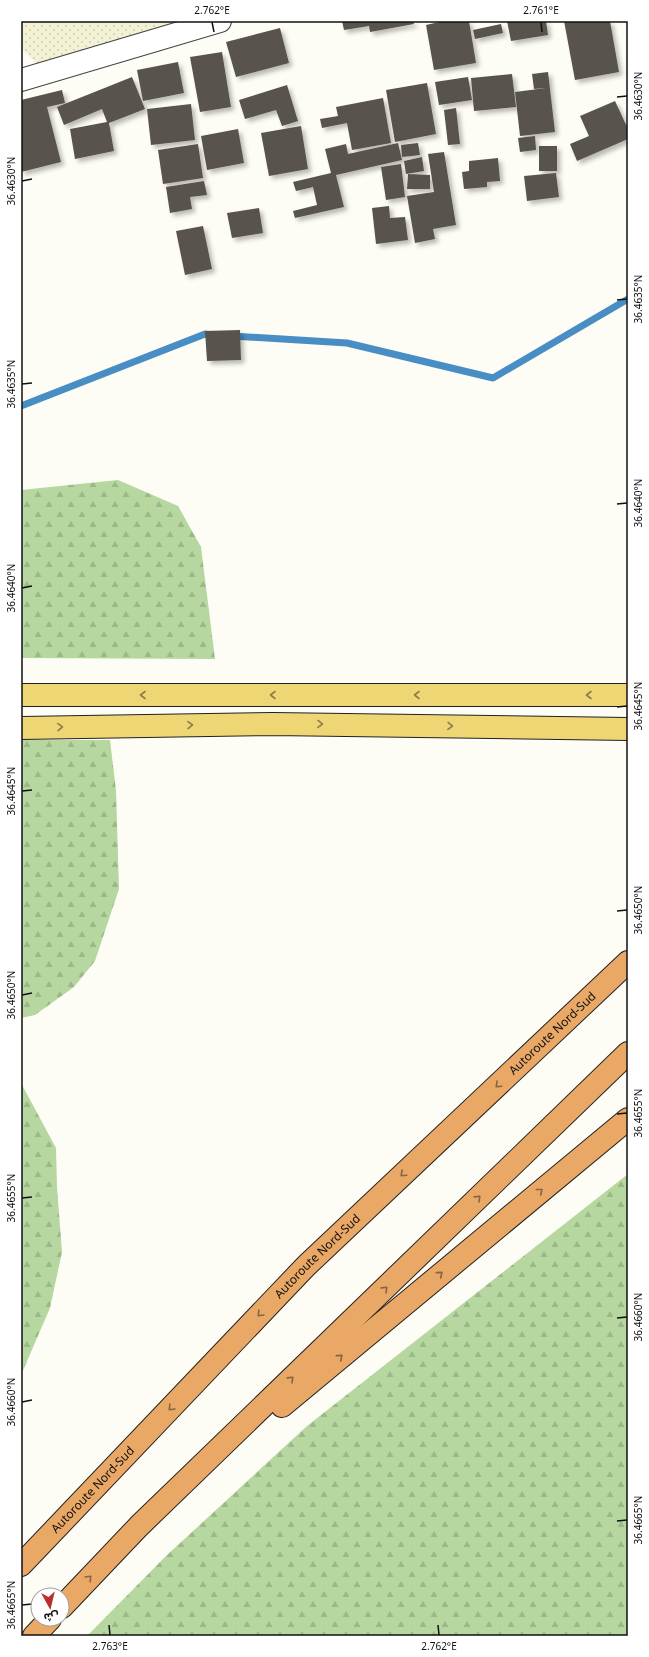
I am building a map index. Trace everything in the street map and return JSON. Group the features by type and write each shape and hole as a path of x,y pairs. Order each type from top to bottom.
{"highway":[{"name":"Autoroute Nord-Sud","path":"21,1565 306,1266 628,962"},
{"path":"70,1599 139,1526 628,1053"},
{"path":"139,1526 628,1119"},
{"path":"34,1636 42,1627"}],"main road":[{"path":"21,696 628,695"},
{"path":"21,728 273,724 628,729"}],"street":[{"path":"21,80 220,21"}],"green space":[{"path":"21,21 220,21 45,72 21,48"},
{"path":"118,480 178,506 201,547 215,659 21,658 21,490"},
{"path":"21,740 110,740 116,790 119,889 95,961 74,987 35,1015 21,1018"},
{"path":"21,1083 56,1148 57,1187 62,1252 50,1308 21,1375"},
{"path":"628,1174 628,1636 87,1636 166,1556 307,1426"}],"building":[{"path":"342,21 413,21 414,24 370,32 369,26 344,30"},
{"path":"439,21 469,21 476,63 434,70 426,25"},
{"path":"507,21 546,21 548,35 511,41"},
{"path":"564,21 610,21 619,72 575,80"},
{"path":"501,24 503,33 475,39 473,30"},
{"path":"280,28 289,63 236,77 226,42"},
{"path":"222,52 231,107 200,112 190,57"},
{"path":"178,62 184,93 143,101 137,70"},
{"path":"548,72 555,132 520,136 515,92 546,88 534,89 532,74"},
{"path":"512,74 516,107 474,111 471,78"},
{"path":"132,77 145,109 109,123 114,151 75,159 70,129 107,122 102,109 64,125 57,107"},
{"path":"468,77 472,100 439,105 435,82"},
{"path":"427,83 436,134 395,142 386,90"},
{"path":"287,85 298,121 282,126 276,110 245,119 239,100"},
{"path":"62,90 65,103 47,107 61,162 21,172 21,100"},
{"path":"383,98 391,143 352,150 347,123 322,128 320,119 338,116 336,107"},
{"path":"615,101 628,129 628,139 577,161 570,144 589,136 580,116"},
{"path":"191,104 195,140 151,145 147,109"},
{"path":"456,108 460,144 448,145 444,110"},
{"path":"301,126 308,169 269,176 261,133"},
{"path":"238,129 244,163 207,170 201,136"},
{"path":"535,136 536,150 520,152 518,138"},
{"path":"398,143 402,160 336,175 344,207 295,218 293,211 317,205 313,187 296,191 293,182 331,173 325,149 346,144 348,154"},
{"path":"418,143 420,155 402,157 401,145"},
{"path":"198,144 203,178 163,184 158,150"},
{"path":"539,146 557,146 557,171 539,171"},
{"path":"444,152 456,225 433,229 435,239 415,243 407,196 434,192 428,154"},
{"path":"422,157 424,171 406,174 404,161"},
{"path":"498,158 500,181 487,182 487,187 464,189 462,172 469,171 469,161"},
{"path":"401,164 405,197 386,200 381,167"},
{"path":"556,173 559,197 527,201 524,176"},
{"path":"408,174 430,175 430,189 407,189"},
{"path":"204,181 207,195 190,197 192,209 170,213 166,187"},
{"path":"389,206 390,218 405,217 408,240 376,244 372,208"},
{"path":"259,208 263,233 232,238 227,213"},
{"path":"203,226 212,269 185,275 176,231"},
{"path":"240,330 241,360 207,361 205,331"}],"waterway":[{"path":"232,336 347,343 493,378 628,299"},
{"path":"21,406 205,334 213,335"}]}
